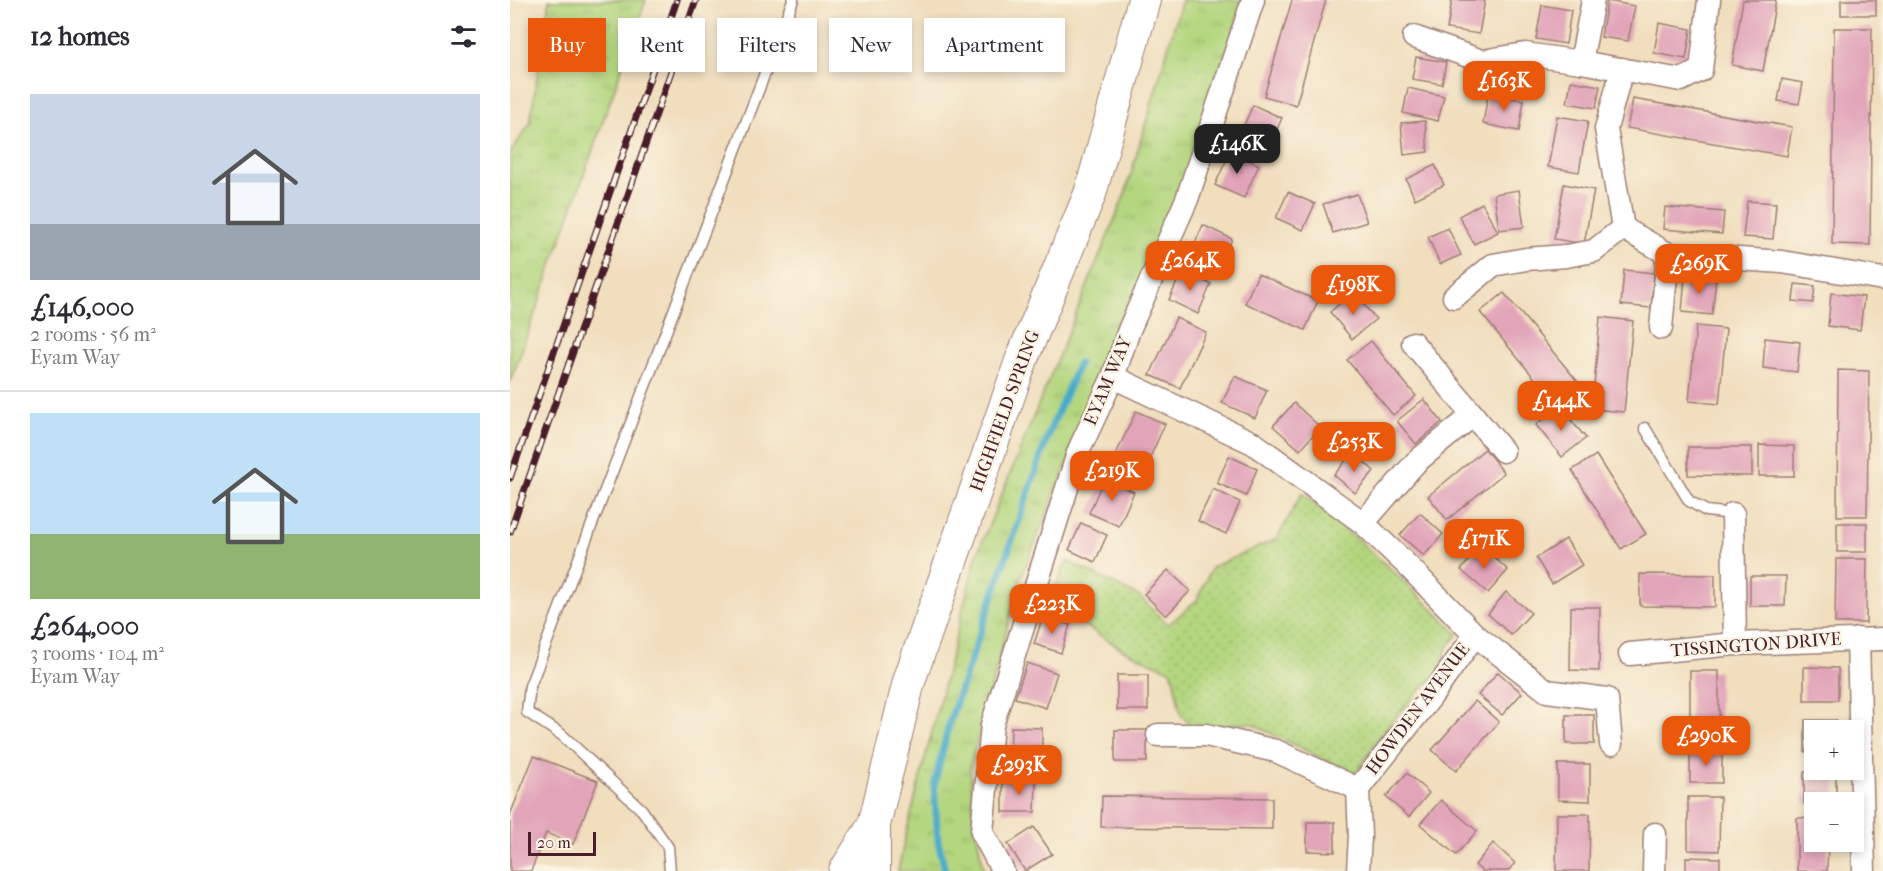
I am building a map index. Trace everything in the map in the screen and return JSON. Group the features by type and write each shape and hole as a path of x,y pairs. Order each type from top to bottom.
{"main road":[{"name":"HIGHFIELD SPRING","path":"874,825 909,681 1021,361 1090,194 1144,0"},
{"path":"845,871 874,825"},
{"path":"874,825 874,871"}],"street":[{"name":"EYAM WAY","path":"1003,871 982,832 992,725 1079,450 1113,376 1129,330 1186,199 1253,0"},
{"path":"1581,62 1593,0"},
{"path":"1414,37 1482,61 1525,54 1682,81 1701,69 1709,0"},
{"path":"1622,69 1606,129 1623,228"},
{"path":"1623,228 1668,254 1782,262 1883,279"},
{"path":"1454,297 1493,266 1526,259 1594,251 1623,228"},
{"path":"1661,328 1668,254"},
{"path":"1413,343 1503,451"},
{"name":"HOWDEN AVENUE","path":"1113,376 1253,443 1363,523 1475,635 1431,697 1358,789 1360,836 1358,871"},
{"path":"1363,523 1416,462 1473,414"},
{"path":"1733,514 1735,644"},
{"path":"1475,635 1547,691 1608,699 1611,744"},
{"path":"1858,639 1864,871"},
{"name":"TISSINGTON DRIVE","path":"1630,654 1735,644 1883,639"},
{"path":"1158,735 1206,735 1276,751 1358,789"},
{"path":"1654,871 1655,834"}],"lane":[{"path":"670,871 668,847 642,810 562,735 527,712 530,687 793,0"},
{"path":"1646,428 1689,501 1706,511 1733,514"}],"green space":[{"path":"549,0 646,0 640,18 618,18 618,72 620,72 510,383 510,154 530,123 538,72 606,72 606,18 546,18"},
{"path":"1182,0 1243,0 1172,222 1091,404 1019,583 970,767 974,821 984,871 898,871 976,557 1125,194"},
{"path":"1302,493 1382,561 1458,634 1447,648 1439,672 1382,733 1355,775 1250,723 1195,729 1181,715 1172,671 1125,651 1081,623 1046,609 1067,561 1139,596 1168,625 1197,600 1212,567 1277,539"}],"building":[{"path":"1292,0 1326,0 1296,105 1264,96"},
{"path":"1452,0 1485,0 1479,34 1447,29"},
{"path":"1743,0 1776,0 1763,71 1732,65"},
{"path":"1841,0 1876,0 1876,15 1841,15"},
{"path":"1607,1 1635,6 1628,41 1601,37"},
{"path":"1542,5 1571,10 1566,44 1536,39"},
{"path":"1659,23 1691,29 1686,59 1654,53"},
{"path":"1834,28 1872,28 1870,245 1832,244"},
{"path":"1416,57 1446,62 1442,84 1412,79"},
{"path":"1782,79 1803,83 1799,104 1778,101"},
{"path":"1571,81 1600,86 1596,108 1567,103"},
{"path":"1408,88 1444,96 1438,121 1403,113"},
{"path":"1488,94 1524,100 1519,131 1483,124"},
{"path":"1633,99 1792,127 1787,156 1627,128"},
{"path":"1253,105 1282,118 1269,147 1240,134"},
{"path":"1557,116 1588,121 1579,172 1548,167"},
{"path":"1425,121 1428,152 1404,155 1401,123"},
{"path":"1230,152 1259,165 1244,198 1215,185"},
{"path":"1435,165 1444,185 1415,199 1406,179"},
{"path":"1564,184 1594,190 1584,244 1554,239"},
{"path":"1519,190 1524,227 1499,230 1494,194"},
{"path":"1288,192 1315,204 1303,230 1276,218"},
{"path":"1357,194 1367,222 1333,233 1323,204"},
{"path":"1747,201 1776,203 1773,239 1743,237"},
{"path":"1482,203 1498,232 1474,244 1459,216"},
{"path":"1665,207 1724,212 1722,234 1663,229"},
{"path":"1203,225 1232,239 1217,272 1188,259"},
{"path":"1448,228 1461,255 1440,264 1428,237"},
{"path":"1624,270 1654,273 1651,308 1621,305"},
{"path":"1182,271 1211,284 1198,314 1169,300"},
{"path":"1258,274 1318,301 1305,330 1245,303"},
{"path":"1685,276 1716,279 1712,315 1682,312"},
{"path":"1795,284 1815,286 1813,303 1793,301"},
{"path":"1353,292 1376,319 1352,339 1330,312"},
{"path":"1504,293 1578,382 1554,402 1480,312"},
{"path":"1831,293 1864,297 1860,330 1828,326"},
{"path":"1600,317 1633,321 1624,412 1592,409"},
{"path":"1176,318 1206,332 1180,388 1150,375"},
{"path":"1696,326 1726,329 1719,404 1689,401"},
{"path":"1765,338 1800,342 1797,372 1763,368"},
{"path":"1371,341 1416,396 1393,415 1347,360"},
{"path":"1838,370 1869,371 1867,516 1837,516"},
{"path":"1235,376 1267,390 1255,418 1222,403"},
{"path":"1424,399 1442,422 1416,444 1397,421"},
{"path":"1294,403 1320,427 1300,450 1273,426"},
{"path":"1559,406 1586,438 1562,457 1536,425"},
{"path":"1136,411 1165,424 1140,480 1110,467"},
{"path":"1759,445 1794,446 1794,476 1759,476"},
{"path":"1688,447 1752,447 1752,476 1688,475"},
{"path":"1485,449 1504,473 1447,520 1428,496"},
{"path":"1353,452 1374,471 1355,493 1334,475"},
{"path":"1596,455 1646,534 1621,549 1572,470"},
{"path":"1229,456 1257,469 1246,496 1217,483"},
{"path":"1104,479 1134,492 1119,526 1089,513"},
{"path":"1213,489 1240,502 1226,534 1198,521"},
{"path":"1420,513 1443,534 1424,556 1400,535"},
{"path":"1081,523 1107,535 1095,562 1069,550"},
{"path":"1837,523 1867,523 1867,552 1837,552"},
{"path":"1566,539 1582,565 1552,584 1536,558"},
{"path":"1481,546 1508,570 1488,593 1461,570"},
{"path":"1836,559 1867,559 1866,623 1835,623"},
{"path":"1168,570 1190,591 1166,616 1144,594"},
{"path":"1640,574 1715,575 1715,607 1640,606"},
{"path":"1750,576 1786,576 1785,606 1750,606"},
{"path":"1506,592 1531,613 1511,635 1488,614"},
{"path":"1571,607 1600,607 1599,671 1570,670"},
{"path":"1043,616 1070,625 1061,653 1034,644"},
{"path":"1027,663 1057,673 1046,708 1015,698"},
{"path":"1804,667 1838,668 1838,700 1804,700"},
{"path":"1690,671 1719,671 1719,735 1690,735"},
{"path":"1498,672 1522,693 1502,715 1478,695"},
{"path":"1117,675 1148,675 1148,710 1117,710"},
{"path":"1475,701 1499,722 1456,771 1432,750"},
{"path":"1566,715 1594,715 1594,744 1566,744"},
{"path":"1011,727 1042,728 1042,760 1010,760"},
{"path":"1115,730 1147,730 1147,762 1115,762"},
{"path":"1690,751 1722,751 1722,783 1690,783"},
{"path":"534,756 598,781 573,844 546,833 531,871 510,871 510,815"},
{"path":"1558,764 1590,764 1590,801 1558,800"},
{"path":"1407,773 1429,793 1409,817 1386,797"},
{"path":"1003,780 1036,780 1035,812 1003,812"},
{"path":"1804,780 1836,780 1836,792 1804,792"},
{"path":"1102,796 1272,798 1272,829 1101,827"},
{"path":"1688,797 1720,797 1719,851 1688,850"},
{"path":"1441,800 1477,831 1456,855 1420,824"},
{"path":"1557,814 1590,814 1589,871 1556,871"},
{"path":"1797,818 1804,818 1804,852 1828,852 1827,871 1797,871"},
{"path":"1307,822 1335,822 1335,852 1307,851"},
{"path":"1034,827 1052,854 1025,871 1008,844"},
{"path":"1493,843 1515,863 1508,871 1482,871 1475,865"},
{"path":"1686,857 1720,858 1720,871 1686,871"}],"waterway":[{"path":"945,871 938,841 934,786 950,720 1049,433 1079,363"}],"railway":[{"path":"510,478 677,0"},
{"path":"510,532 696,0"}]}
